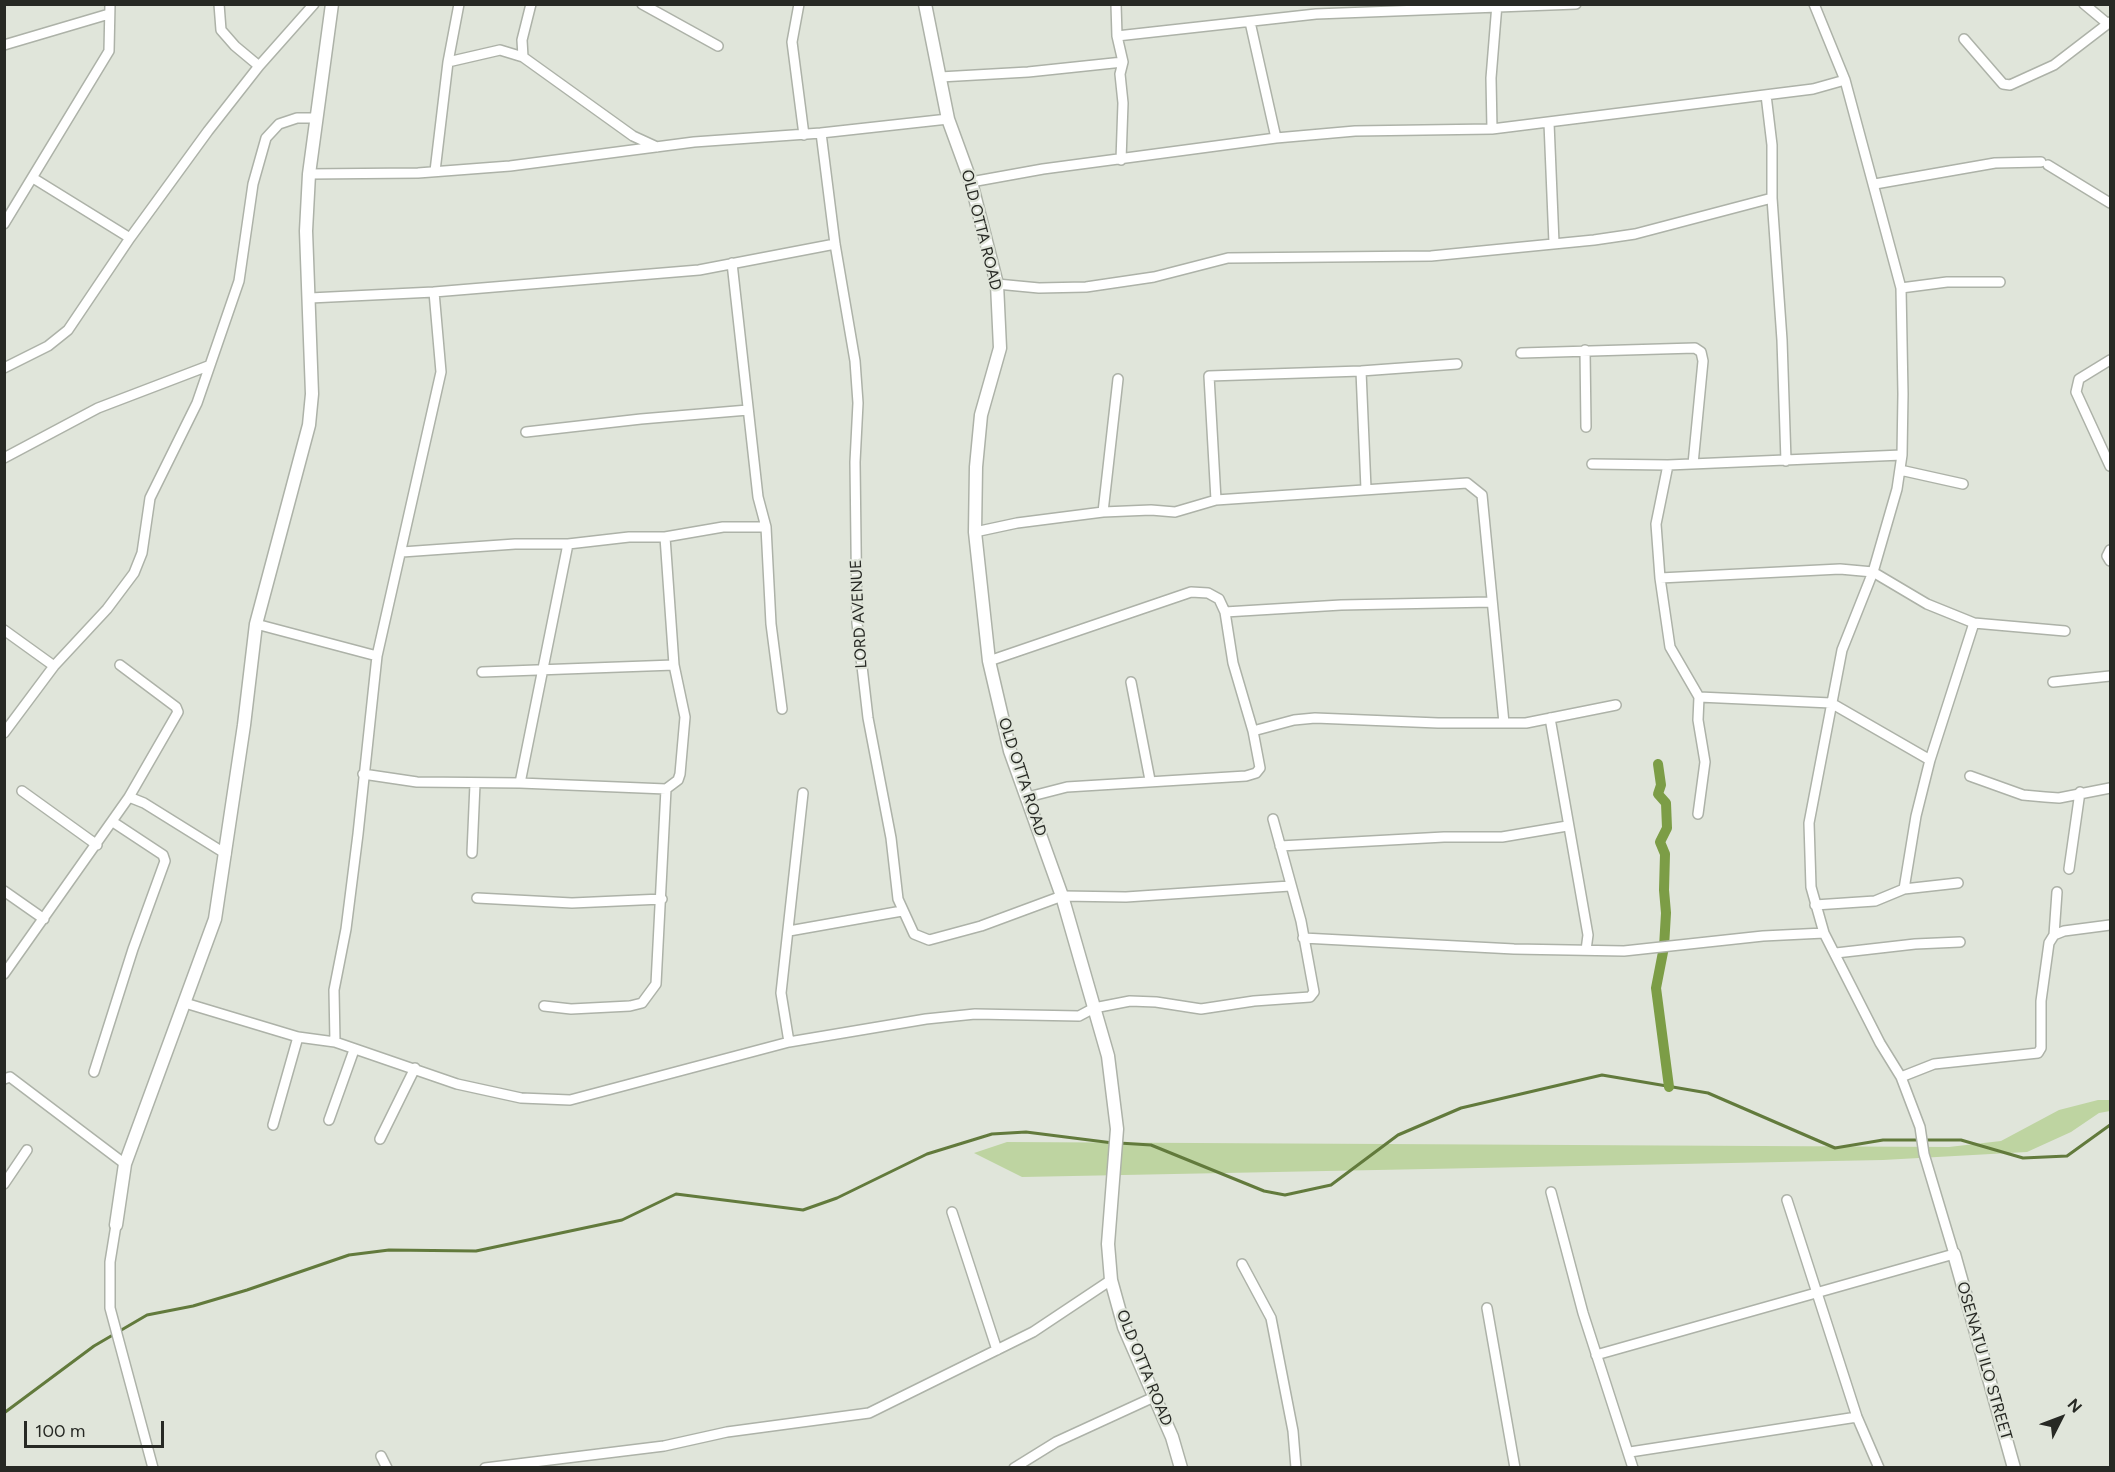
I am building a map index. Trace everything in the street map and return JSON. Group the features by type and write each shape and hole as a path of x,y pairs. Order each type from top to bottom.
{"street":[{"path":"219,4 221,30 235,46 259,66"},
{"path":"4,368 48,346 68,330 130,238 208,131 259,66 314,4"},
{"path":"153,1467 129,1386 110,1308 110,1262 125,1164 215,919 226,854 256,624 309,425 312,394 306,231 309,174 332,4"},
{"path":"435,171 448,62 459,4"},
{"path":"523,57 522,40 531,4"},
{"path":"642,4 718,46"},
{"path":"799,4 792,42 804,135"},
{"name":"OLD OTTA ROAD","path":"925,4 948,119 971,182 997,284 1000,348 981,415 976,467 975,532 989,661 1010,751 1062,896 1112,1075 1117,1114 1114,1170 1110,1189 1108,1244 1111,1280 1124,1327 1172,1437 1181,1467"},
{"path":"1116,4 1117,36 1123,62 1120,74 1123,103 1121,160"},
{"path":"1117,36 1316,14 1576,4"},
{"path":"1596,1355 1817,1295 1954,1254 1924,1154 1920,1127 1901,1077 1880,1043 1824,933 1815,905 1809,864 1809,823 1842,650 1873,572 1902,455 1901,288 1875,184 1845,80 1814,4"},
{"path":"1964,39 2003,84 2010,85 2054,65 2109,23 2084,4"},
{"path":"1492,129 1491,78 1497,6"},
{"path":"4,45 110,9 109,51 4,224"},
{"path":"1250,22 1276,138"},
{"path":"448,62 500,50 522,40"},
{"path":"500,50 523,57 633,136 657,147"},
{"path":"940,77 1123,62"},
{"path":"971,182 1043,169 1276,138 1355,131 1492,129 1549,123 1813,89 1845,80"},
{"path":"1766,95 1772,145 1772,198 1782,340 1785,461"},
{"path":"4,733 54,666 107,609 134,573 142,553 150,498 197,403 239,281 253,184 266,138 279,124 297,118 317,118"},
{"path":"309,174 435,171 554,162 657,147 804,135 948,119"},
{"path":"1549,123 1554,243"},
{"name":"LORD AVENUE","path":"822,133 836,244 849,315 858,403 855,462 857,622 868,718 891,838 894,880 902,911 914,934 929,940 981,926 1062,896"},
{"path":"1875,184 1995,163 2044,164 2110,203"},
{"path":"33,178 130,238"},
{"path":"997,284 1039,288 1086,287 1154,277 1228,258 1431,256 1554,243 1635,234 1772,198"},
{"path":"310,298 434,292 699,270 836,244"},
{"path":"732,263 758,497 766,527 771,624 782,709"},
{"path":"1901,288 1947,282 2000,282"},
{"path":"335,1042 334,990 347,919 378,656 441,372 434,292"},
{"path":"1521,353 1695,348 1701,352 1703,361 1693,464"},
{"path":"1585,350 1586,426"},
{"path":"2110,360 2079,379 2076,392 2110,466"},
{"path":"1216,500 1209,376 1360,371 1457,364"},
{"path":"4,458 98,408 208,366"},
{"path":"1360,371 1366,489"},
{"path":"1103,512 1118,379"},
{"path":"526,432 748,410"},
{"path":"1592,464 1668,465 1902,455"},
{"path":"1668,465 1656,524 1660,578 1670,648 1699,697 1698,720 1705,762 1698,814"},
{"path":"1900,470 1963,484"},
{"path":"975,532 1103,512 1151,510 1175,512 1216,500 1467,483 1475,487 1482,495 1504,723"},
{"path":"402,552 514,544 568,544 629,537 666,537 723,527 766,527"},
{"path":"363,774 417,782 520,783 666,789 678,780 685,717 674,665 666,537"},
{"path":"520,783 568,544"},
{"path":"2110,550 2107,556 2110,561"},
{"path":"1660,578 1840,569 1873,572 1927,604 1974,623 2065,631"},
{"path":"989,661 1191,592 1208,592 1219,599 1225,612 1233,663 1253,731 1260,768 1256,772 1246,776 1150,780 1067,787 1028,797"},
{"path":"1225,612 1363,604 1491,602"},
{"path":"1905,889 1916,816 1930,760 1974,623"},
{"path":"256,624 378,656"},
{"path":"4,630 54,666"},
{"path":"4,974 113,822 178,712 176,707 120,665"},
{"path":"482,672 674,665"},
{"path":"2053,681 2110,676"},
{"path":"1131,682 1150,780"},
{"path":"1699,697 1831,703 1930,760"},
{"path":"1253,731 1294,720 1315,718 1438,723 1526,723 1616,705"},
{"path":"1550,718 1567,826 1588,935 1586,950"},
{"path":"1970,777 2023,795 2059,798 2080,792 2110,788"},
{"path":"472,853 475,784"},
{"path":"544,1006 571,1009 630,1006 642,1003 656,984 666,789"},
{"path":"22,791 97,845"},
{"path":"2069,869 2080,792"},
{"path":"789,1042 781,993 803,793"},
{"path":"129,797 144,803 226,854"},
{"path":"185,1003 298,1037 335,1042 468,1087 521,1098 570,1100 602,1094 789,1042 926,1019 975,1014 1079,1016 1094,1008 1130,1001 1148,1001 1201,1009 1254,1001 1310,997 1314,992 1304,938 1273,819"},
{"path":"94,1072 133,949 165,861 163,855 113,822"},
{"path":"1280,846 1444,837 1502,837 1567,826"},
{"path":"1815,905 1875,901 1905,889 1958,883"},
{"path":"1062,896 1126,897 1290,886"},
{"path":"4,891 44,919"},
{"path":"1901,1077 1934,1064 2038,1053 2041,1048 2041,1001 2046,958 2049,943 2055,935 2057,892"},
{"path":"477,898 572,903 662,899"},
{"path":"789,931 902,911"},
{"path":"2055,935 2110,925"},
{"path":"1304,938 1430,946 1624,951 1763,936 1824,933"},
{"path":"1836,953 1914,944 1960,942"},
{"path":"273,1125 298,1037"},
{"path":"329,1120 354,1050"},
{"path":"380,1139 415,1068"},
{"path":"4,1079 10,1077 125,1164"},
{"path":"4,1184 27,1150"},
{"path":"1551,1192 1596,1355 1630,1452 1633,1467"},
{"path":"1787,1200 1857,1417 1879,1467"},
{"path":"952,1212 997,1350"},
{"name":"OSENATU ILO STREET","path":"1954,1254 2014,1467"},
{"path":"1242,1264 1270,1318 1293,1431 1296,1467"},
{"path":"485,1467 664,1446 727,1432 869,1413 1033,1332 1111,1280"},
{"path":"1487,1308 1515,1467"},
{"path":"1020,1466 1056,1442 1155,1397"},
{"path":"1630,1452 1857,1417"},
{"path":"381,1456 387,1467"}],"green space":[{"path":"2098,1100 2110,1100 2110,1111 2099,1113 2071,1132 2027,1152 1883,1160 1022,1177 974,1153 1007,1142 1949,1147 2001,1141 2059,1110"}],"waterway":[{"path":"1658,764 1661,785 1658,794 1666,803 1667,828 1660,842 1665,854 1666,913 1664,947 1656,988 1669,1087"},
{"path":"1119,1143 1151,1145 1264,1191 1285,1195 1331,1185 1398,1135 1461,1108 1602,1075 1708,1093 1835,1148 1883,1140 1961,1140 2023,1158 2067,1156 2110,1125"},
{"path":"4,1413 94,1346 147,1315 193,1306 247,1290 349,1255 389,1250 476,1251 622,1220 676,1194 803,1210 837,1198 927,1154 992,1134 1026,1132 1113,1143"}]}
